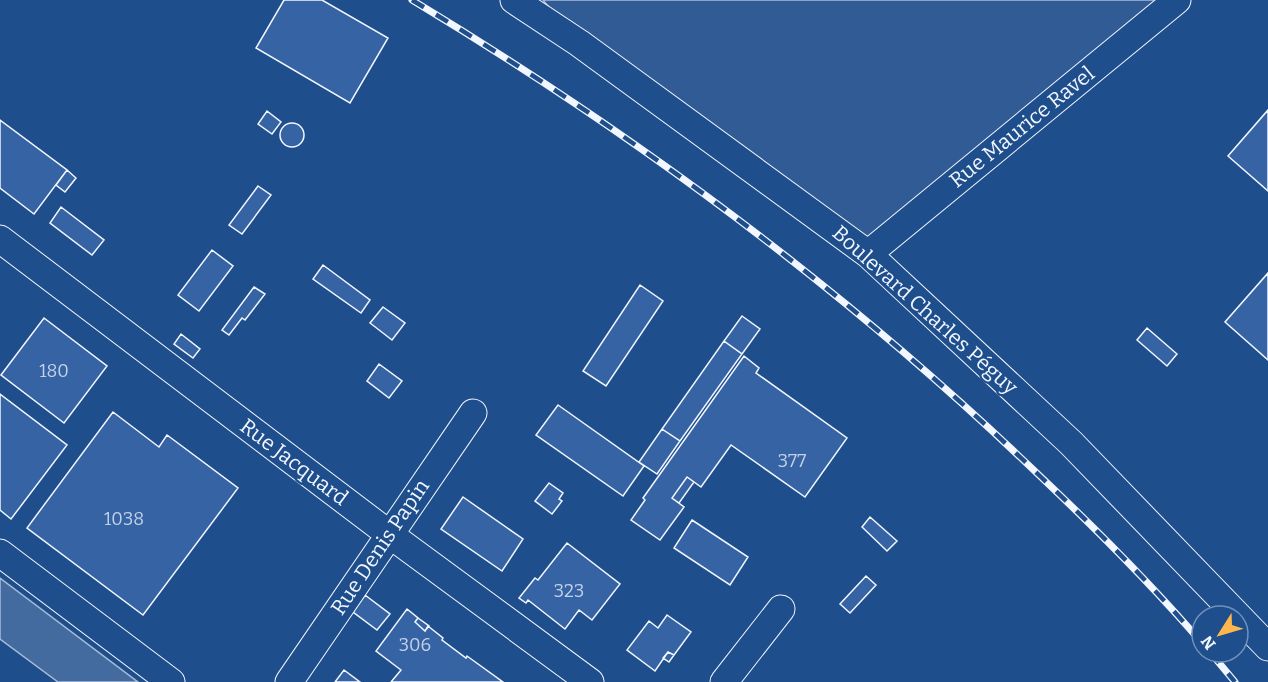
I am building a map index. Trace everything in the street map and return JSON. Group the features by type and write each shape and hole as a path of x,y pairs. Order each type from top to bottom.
{"street":[{"name":"Boulevard Charles Péguy","path":"513,0 579,43 868,254 1071,443 1268,647"},
{"name":"Boulevard Charles Péguy","path":"543,0 579,43"},
{"name":"Rue Maurice Ravel","path":"868,254 1177,0"},
{"name":"Rue Jacquard","path":"0,239 388,534 590,682"},
{"name":"Rue Denis Papin","path":"289,682 388,534 473,413"},
{"path":"0,553 171,682"},
{"path":"724,682 781,609"}],"shaded area":[{"path":"543,0 1177,0 868,254 579,43"},
{"path":"0,578 138,682 58,682 0,639"}],"building":[{"path":"284,0 322,0 388,38 350,103 256,48"},
{"path":"1268,110 1268,191 1228,156"},
{"path":"267,111 281,122 272,134 258,124"},
{"path":"0,120 67,170 34,214 0,188"},
{"path":"292,123 297,124 303,130 303,140 297,146 292,147 287,146 281,140 280,135 281,130 287,124"},
{"path":"67,170 76,178 65,192 56,185"},
{"path":"258,186 271,195 242,234 229,225"},
{"path":"61,207 104,240 92,255 50,223"},
{"path":"212,250 233,266 199,311 178,295"},
{"path":"323,265 370,300 361,313 313,279"},
{"path":"1268,273 1268,360 1225,322"},
{"path":"640,285 663,301 606,386 583,371"},
{"path":"254,287 265,294 245,320 242,318 229,335 222,330"},
{"path":"383,307 405,323 392,340 370,323"},
{"path":"742,316 760,329 742,354 724,341"},
{"path":"44,318 107,366 64,423 1,375"},
{"path":"1147,328 1177,354 1167,366 1137,340"},
{"path":"181,334 200,349 193,358 174,344"},
{"path":"724,341 742,354 680,441 662,429"},
{"path":"744,356 759,368 756,373 847,438 805,497 731,445 701,487 687,477 672,498 684,507 660,540 631,520 645,500 643,498"},
{"path":"379,364 402,381 389,398 367,381"},
{"path":"0,394 67,445 11,519 0,510"},
{"path":"558,405 644,466 623,496 536,435"},
{"path":"113,412 159,447 167,435 238,488 143,615 27,528"},
{"path":"662,429 680,441 657,474 639,462"},
{"path":"687,477 694,482 679,503 672,498"},
{"path":"549,483 563,493 559,499 562,501 552,514 535,501"},
{"path":"463,497 523,539 502,571 441,529"},
{"path":"870,517 897,541 887,551 862,527"},
{"path":"692,520 748,557 730,585 674,548"},
{"path":"567,543 620,584 592,620 579,610 565,629 528,600 526,603 519,598 535,578 538,580"},
{"path":"866,576 876,585 850,613 840,604"},
{"path":"365,595 390,614 377,630 353,612"},
{"path":"407,609 418,618 415,622 425,631 428,626 466,658 467,656 503,682 391,682 401,670 376,651"},
{"path":"667,615 691,632 674,655 668,652 655,671 627,650 649,621 658,628"},
{"path":"418,618 429,626 425,631 415,622"},
{"path":"668,652 674,655 669,662 663,658"},
{"path":"344,670 360,682 335,682"}],"railway":[{"path":"412,0 579,106 660,162 818,282 894,344 1041,477 1124,558 1190,629"},
{"path":"1220,664 1235,682"}]}
